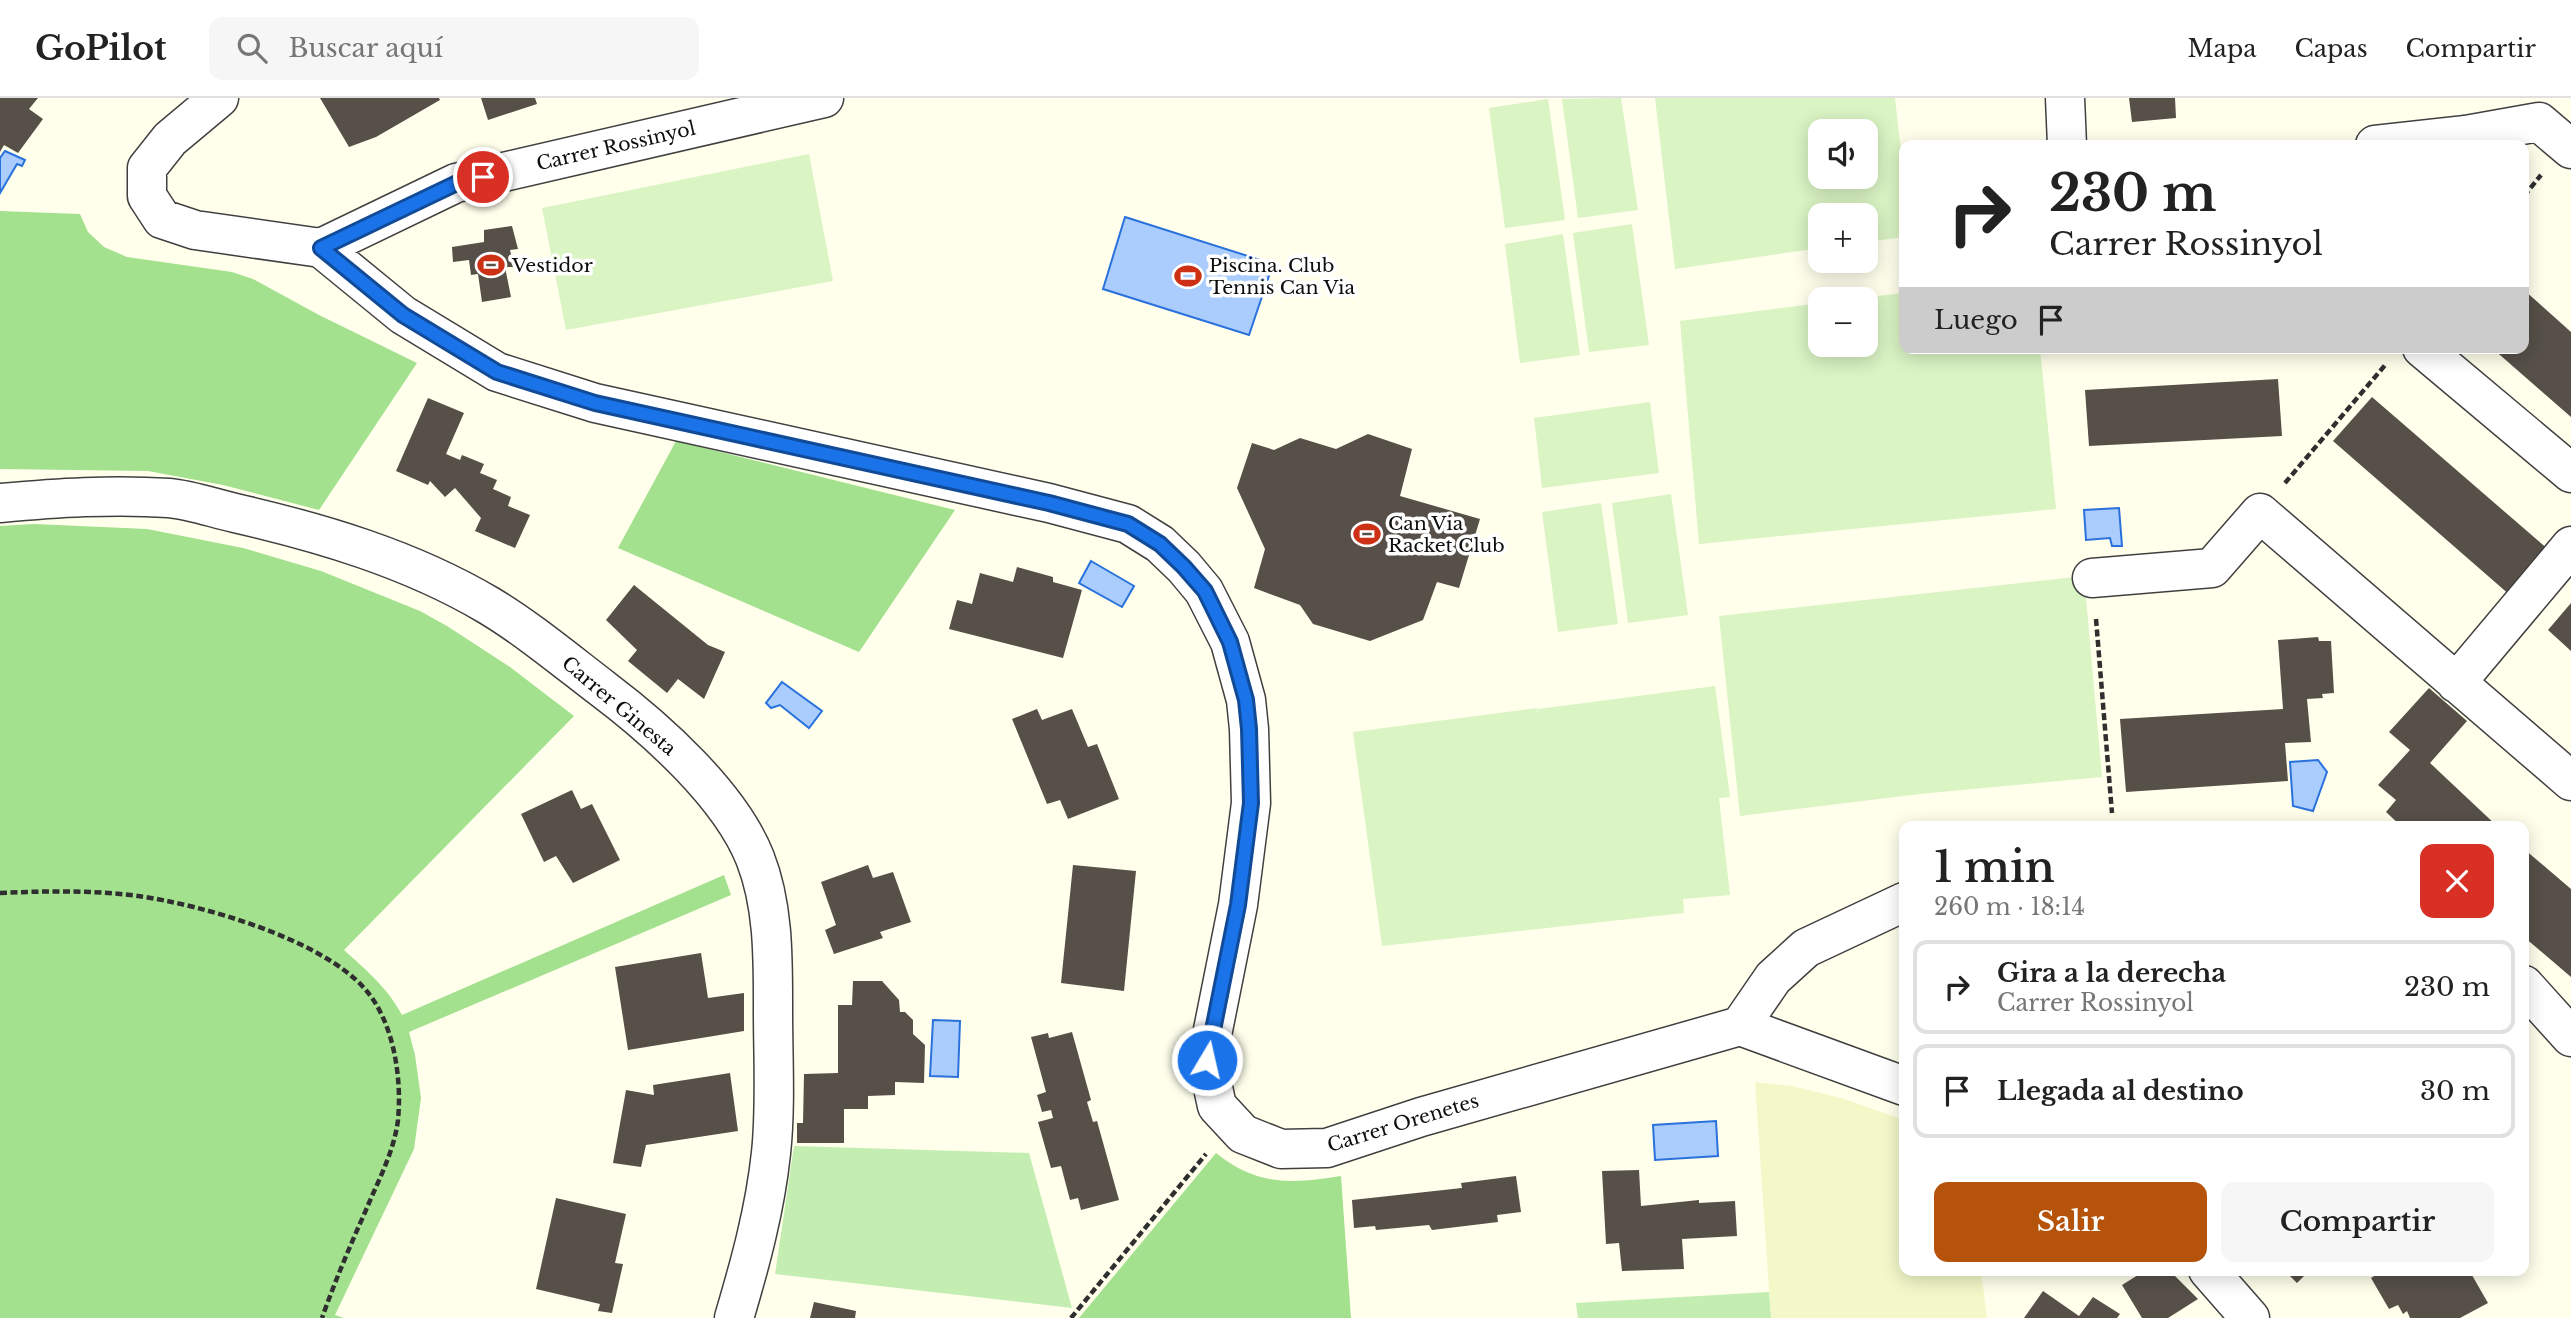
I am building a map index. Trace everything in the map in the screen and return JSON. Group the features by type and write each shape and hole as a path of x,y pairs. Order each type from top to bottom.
{"street":[{"path":"219,98 170,139 147,167 146,196 162,219 195,230 321,248"},
{"name":"Carrer Rossinyol","path":"321,248 457,183 824,98"},
{"path":"2065,98 2067,140"},
{"path":"2420,140 2539,122 2571,149"},
{"name":"Carrer Orenetes","path":"321,248 403,315 497,372 595,403 1049,503 1128,524 1160,544 1184,567 1205,591 1230,642 1246,700 1251,803 1238,905 1207,1060 1217,1106 1243,1134 1281,1149 1327,1148 1421,1117 1740,1026"},
{"path":"2408,354 2571,473"},
{"name":"Carrer Ginesta","path":"0,503 84,496 172,499 279,524 379,554 489,606 622,703 662,737 695,773 740,828 755,857 764,886 773,947 771,1151 765,1196 752,1256 734,1318"},
{"path":"2092,578 2212,568 2260,513 2571,781"},
{"path":"2456,683 2571,546"},
{"path":"1899,904 1806,948 1773,978 1740,1026 1899,1084"},
{"path":"2529,991 2571,1037"},
{"path":"2213,1276 2250,1318"}],"path":[{"path":"2260,513 2406,354"},
{"path":"2092,578 2112,813"},
{"path":"0,892 89,891 139,896 181,905 281,935 309,949 365,989 382,1013 393,1051 399,1085 398,1121 391,1151 338,1273 322,1318"},
{"path":"1072,1318 1209,1150"}],"green space":[{"path":"1621,98 1638,210 1578,218 1562,99"},
{"path":"1655,98 1895,98 1900,140 1899,238 1878,240 1878,203 1808,203 1808,250 1675,269"},
{"path":"1548,99 1565,220 1505,228 1489,108"},
{"path":"809,154 833,281 566,330 542,208"},
{"path":"0,211 80,214 88,232 104,247 127,257 232,272 253,279 417,363 319,510 223,485 148,471 0,469"},
{"path":"1632,224 1649,345 1589,352 1573,233"},
{"path":"1563,234 1580,355 1520,363 1505,244"},
{"path":"1899,294 1899,354 2041,354 2056,509 1699,544 1680,321 1808,305 1808,357 1878,357 1878,296"},
{"path":"1650,402 1659,473 1542,488 1534,418"},
{"path":"676,441 955,510 859,652 618,548"},
{"path":"1671,494 1688,615 1628,623 1612,503"},
{"path":"1601,503 1618,624 1558,632 1542,512"},
{"path":"34,524 147,529 243,548 321,571 420,611 447,626 510,667 574,716 344,950 383,987 402,1015 724,875 731,895 409,1032 421,1098 414,1149 335,1315 344,1318 0,1318 0,526"},
{"path":"2084,576 2102,777 1920,794 1740,816 1719,616"},
{"path":"1715,686 1730,797 1719,798 1730,895 1683,899 1684,913 1382,946 1353,732 1537,708 1538,716 1538,709"},
{"path":"1755,1082 1792,1086 1841,1098 1899,1118 1899,1276 1982,1276 1987,1318 1771,1318"},
{"path":"794,1146 1029,1153 1072,1308 775,1274"},
{"path":"1216,1153 1246,1172 1275,1180 1341,1176 1351,1318 1079,1318"},
{"path":"1769,1292 1771,1318 1578,1318 1576,1303"}],"water":[{"path":"5,151 25,160 22,166 17,164 0,193 0,158"},
{"name":"Piscina. Club Tennis Can Via","path":"1125,217 1273,264 1249,335 1103,289"},
{"path":"2119,508 2122,546 2112,546 2110,538 2086,540 2084,510"},
{"path":"1091,561 1134,586 1122,607 1079,583"},
{"path":"782,682 822,711 809,728 780,705 771,708 766,703"},
{"path":"2318,760 2327,772 2313,811 2293,806 2290,762"},
{"path":"933,1020 960,1021 958,1077 930,1076"},
{"path":"1716,1121 1718,1156 1655,1160 1653,1125"}],"building":[{"path":"0,98 38,98 29,109 43,119 18,153 4,145 0,152"},
{"path":"320,98 440,100 376,137 349,147"},
{"path":"481,98 535,98 537,104 488,120"},
{"path":"2129,98 2175,98 2176,118 2132,122"},
{"name":"Vestidor","path":"512,226 518,249 510,250 514,267 505,267 511,297 482,302 478,274 471,275 469,260 453,262 452,247 484,242 484,230"},
{"path":"2529,294 2571,332 2571,417 2499,354 2529,354"},
{"path":"2278,379 2282,436 2089,446 2085,390"},
{"path":"2372,397 2550,551 2511,596 2333,441"},
{"path":"428,398 464,413 446,454 460,460 462,455 484,464 480,473 497,480 493,489 511,497 508,506 530,515 515,548 475,531 481,518 455,488 445,497 430,481 428,485 396,471"},
{"name":"Can Via Racket Club","path":"1368,434 1412,449 1400,496 1480,519 1459,588 1437,582 1423,620 1370,641 1313,624 1300,605 1254,588 1265,549 1237,488 1252,443 1274,450 1300,438 1336,449"},
{"path":"1017,567 1053,577 1053,582 1082,590 1063,658 949,629 957,600 972,604 980,573 1013,582"},
{"path":"634,585 708,645 725,652 704,699 678,679 667,693 628,661 637,650 606,620"},
{"path":"2571,603 2571,651 2548,630"},
{"path":"2318,637 2319,641 2331,641 2334,693 2322,694 2323,698 2307,699 2311,742 2285,743 2288,781 2126,792 2120,719 2283,709 2278,640"},
{"path":"2429,688 2467,721 2430,763 2492,821 2396,821 2386,812 2396,800 2378,785 2410,750 2389,732"},
{"path":"1037,709 1042,720 1072,709 1088,747 1097,744 1119,799 1068,819 1060,800 1047,804 1012,719"},
{"path":"572,790 581,809 592,804 620,860 573,883 556,856 544,862 521,814"},
{"path":"2529,853 2571,889 2571,977 2529,941"},
{"path":"868,865 873,878 893,872 911,922 880,932 883,938 834,954 825,930 836,925 821,882"},
{"path":"1073,865 1136,871 1124,991 1061,983"},
{"path":"701,953 708,998 744,993 744,1031 628,1050 615,967"},
{"path":"853,981 882,981 899,1000 900,1012 905,1012 913,1020 913,1034 925,1045 924,1083 895,1082 895,1095 868,1096 868,1109 844,1109 844,1143 797,1143 797,1123 803,1123 804,1074 838,1073 838,1005 852,1005"},
{"path":"1072,1032 1091,1100 1087,1102 1093,1122 1097,1121 1119,1200 1081,1210 1078,1198 1070,1200 1061,1166 1051,1168 1038,1122 1053,1118 1051,1110 1042,1112 1037,1095 1046,1092 1031,1037 1048,1033 1049,1038"},
{"path":"730,1073 738,1131 646,1145 641,1167 613,1163 626,1090 654,1095 653,1085"},
{"path":"1639,1170 1641,1206 1699,1200 1699,1203 1735,1201 1737,1236 1682,1239 1684,1269 1622,1271 1619,1243 1606,1244 1602,1171"},
{"path":"1516,1176 1521,1212 1497,1215 1498,1222 1432,1230 1429,1225 1376,1230 1375,1226 1354,1228 1352,1200 1462,1188 1461,1183"},
{"path":"556,1198 626,1214 615,1263 623,1264 612,1313 598,1311 600,1304 536,1289"},
{"path":"2136,1276 2175,1276 2198,1299 2168,1318 2142,1318 2122,1285"},
{"path":"2290,1276 2304,1276 2297,1283"},
{"path":"2472,1276 2488,1303 2460,1318 2410,1318 2407,1311 2403,1314 2398,1305 2389,1309 2371,1278"},
{"path":"2043,1291 2079,1316 2093,1297 2120,1314 2117,1318 2024,1318"},
{"path":"814,1302 856,1311 855,1318 810,1318"}],"place":[{"name":"Vestidor","path":"491,265"},
{"name":"Piscina. Club Tennis Can Via","path":"1188,276"},
{"name":"Can Via Racket Club","path":"1367,534"}],"route":[{"path":"483,177 457,183 321,248 403,315 497,372 595,403 1049,503 1128,524 1160,544 1205,591 1230,642 1246,700 1251,803 1238,905 1207,1060"}]}
